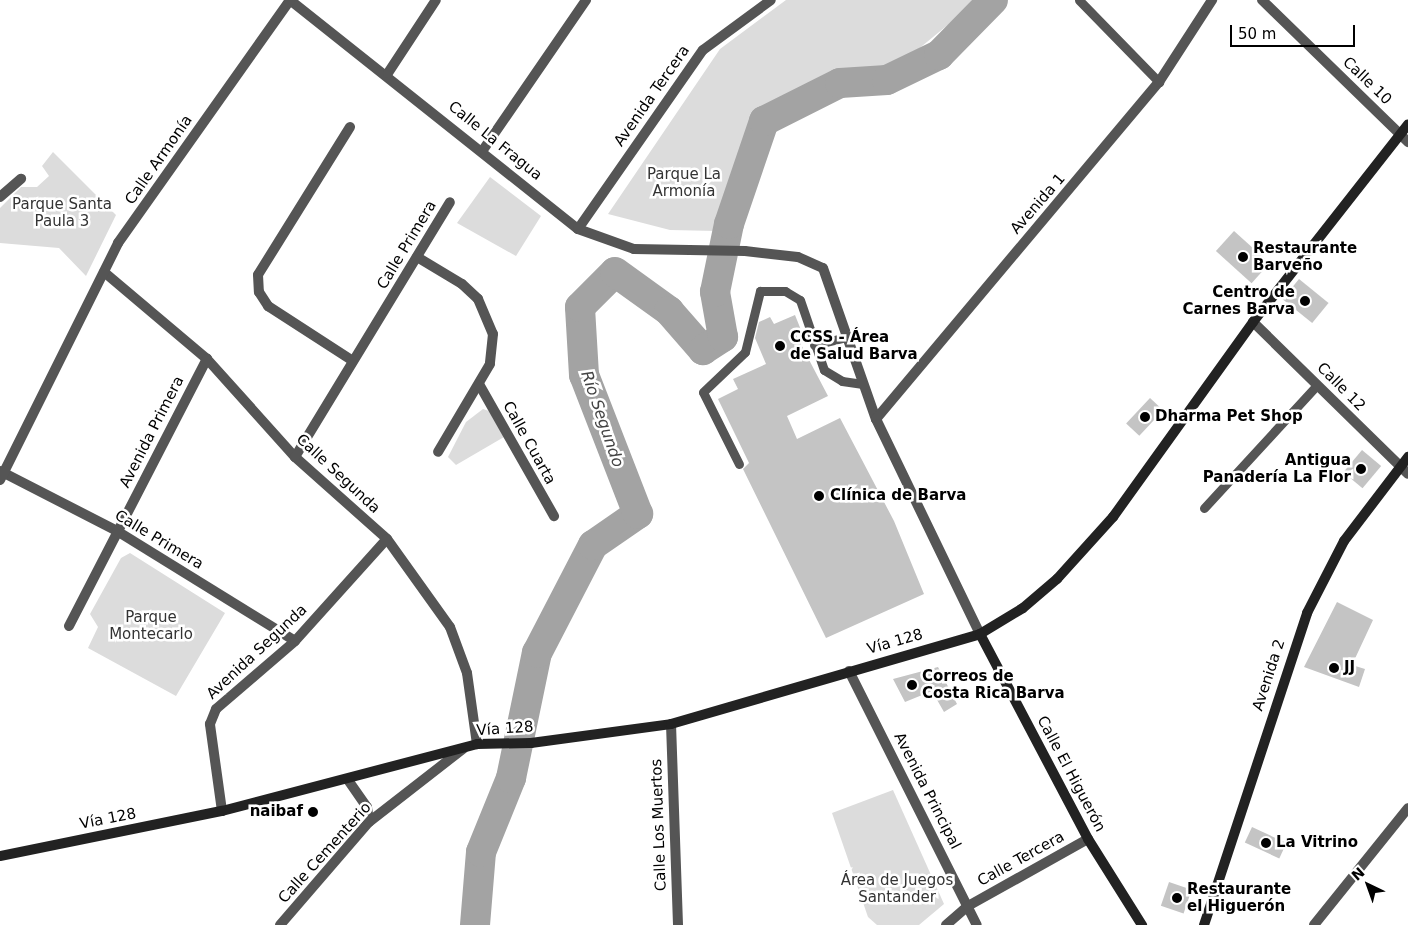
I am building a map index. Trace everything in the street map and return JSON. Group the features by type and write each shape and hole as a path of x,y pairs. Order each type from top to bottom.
{"main road":[{"name":"Vía 128","path":"0,856 222,811 348,780 478,744 491,742 531,743 671,724 980,634 1022,608 1058,579 1113,517 1253,322 1408,124"},
{"name":"Avenida 2","path":"1204,925 1307,613 1344,541 1404,470 1408,457"},
{"name":"Calle El Higuerón","path":"980,634 1088,839 1142,925"}],"street":[{"name":"Calle La Fragua","path":"290,0 388,73 578,229 634,249 745,251 798,258 823,268 849,336 863,384 876,419 980,634"},
{"name":"Calle Armonía","path":"1,474 118,243 290,0"},
{"path":"388,73 436,0"},
{"path":"483,150 586,0"},
{"name":"Avenida Tercera","path":"578,229 704,50 771,0"},
{"name":"Avenida 1","path":"876,419 1159,82 1212,0"},
{"name":"Calle 10","path":"1262,0 1408,142"},
{"path":"350,127 258,275 259,292 268,306 353,361"},
{"path":"0,197 21,179"},
{"name":"Calle Primera","path":"295,457 450,202"},
{"path":"417,257 462,284 487,316 493,348 479,384 438,452"},
{"name":"Calle Segunda","path":"104,272 207,359 295,457 387,539 450,627 467,673 478,744"},
{"name":"Calle 12","path":"1253,322 1404,470"},
{"name":"Avenida Primera","path":"69,626 207,359"},
{"name":"Calle Cuarta","path":"479,384 554,516"},
{"name":"Calle Primera","path":"1,474 117,531 294,640"},
{"name":"Avenida Segunda","path":"222,811 210,724 216,709 294,640 387,539"},
{"name":"Avenida Principal","path":"849,671 977,925"},
{"name":"Calle Los Muertos","path":"671,724 678,925"},
{"name":"Calle Cementerio","path":"280,925 370,822 464,748"},
{"path":"348,780 367,807 370,822"},
{"path":"1314,925 1408,808"},
{"name":"Calle Tercera","path":"946,925 968,906 1088,839"}],"lane":[{"path":"1079,0 1159,82"},
{"path":"739,464 703,392 745,352 760,291 785,291 800,300 814,345 831,376 863,384"},
{"path":"814,345 849,336"},
{"path":"1204,508 1317,385"}],"green space":[{"name":"Parque La Armonía","path":"786,0 978,0 916,51 881,69 839,73 758,110 717,231 670,230 608,214 720,49"},
{"name":"Parque Santa Paula 3","path":"53,152 116,215 86,276 59,248 0,243 0,208 21,187 37,187 49,176 42,166"},
{"path":"490,177 541,216 516,256 457,223"},
{"path":"483,409 489,411 504,437 456,465 448,457 466,422"},
{"name":"Parque Montecarlo","path":"130,553 225,613 176,696 88,648 98,627 90,614 121,558"},
{"name":"Área de Juegos Santander","path":"893,790 944,904 919,925 877,925 868,917 832,813"}],"building":[{"name":"Restaurante Barveño","path":"1234,231 1270,263 1252,283 1216,251"},
{"name":"Centro de Carnes Barva","path":"1299,279 1329,303 1312,323 1283,299"},
{"name":"Clínica de Barva","path":"795,315 801,330 795,333 828,396 787,416 797,439 840,418 894,521 924,594 826,638 743,469 749,463 718,399 738,389 733,379 766,364 755,338 759,322 770,317 774,324"},
{"name":"Dharma Pet Shop","path":"1150,398 1163,410 1139,436 1126,424"},
{"name":"Antigua Panadería La Flor","path":"1362,450 1381,466 1363,488 1343,472"},
{"path":"1337,602 1373,620 1352,665 1365,669 1359,687 1304,667"},
{"path":"938,667 957,704 944,712 932,691 905,702 893,679"},
{"name":"La Vitrino","path":"1252,827 1286,843 1279,858 1245,842"},
{"name":"Restaurante el Higuerón","path":"1169,882 1192,890 1184,913 1161,906"}],"waterway":[{"name":"Río Segundo","path":"475,925 481,852 511,778 537,653 593,545 638,514 584,375 580,307 615,272 669,311 703,350 723,337 715,292 729,224 764,121 840,83 887,80 939,55 993,0"}],"place":[{"name":"Restaurante Barveño","path":"1243,257"},
{"name":"Centro de Carnes Barva","path":"1305,301"},
{"name":"CCSS - Área de Salud Barva","path":"780,346"},
{"name":"Dharma Pet Shop","path":"1145,417"},
{"name":"Antigua Panadería La Flor","path":"1361,469"},
{"name":"Clínica de Barva","path":"819,496"},
{"name":"JJ","path":"1334,668"},
{"name":"Correos de Costa Rica Barva","path":"912,685"},
{"name":"naibaf","path":"313,812"},
{"name":"La Vitrino","path":"1266,843"},
{"name":"Restaurante el Higuerón","path":"1177,898"}]}
